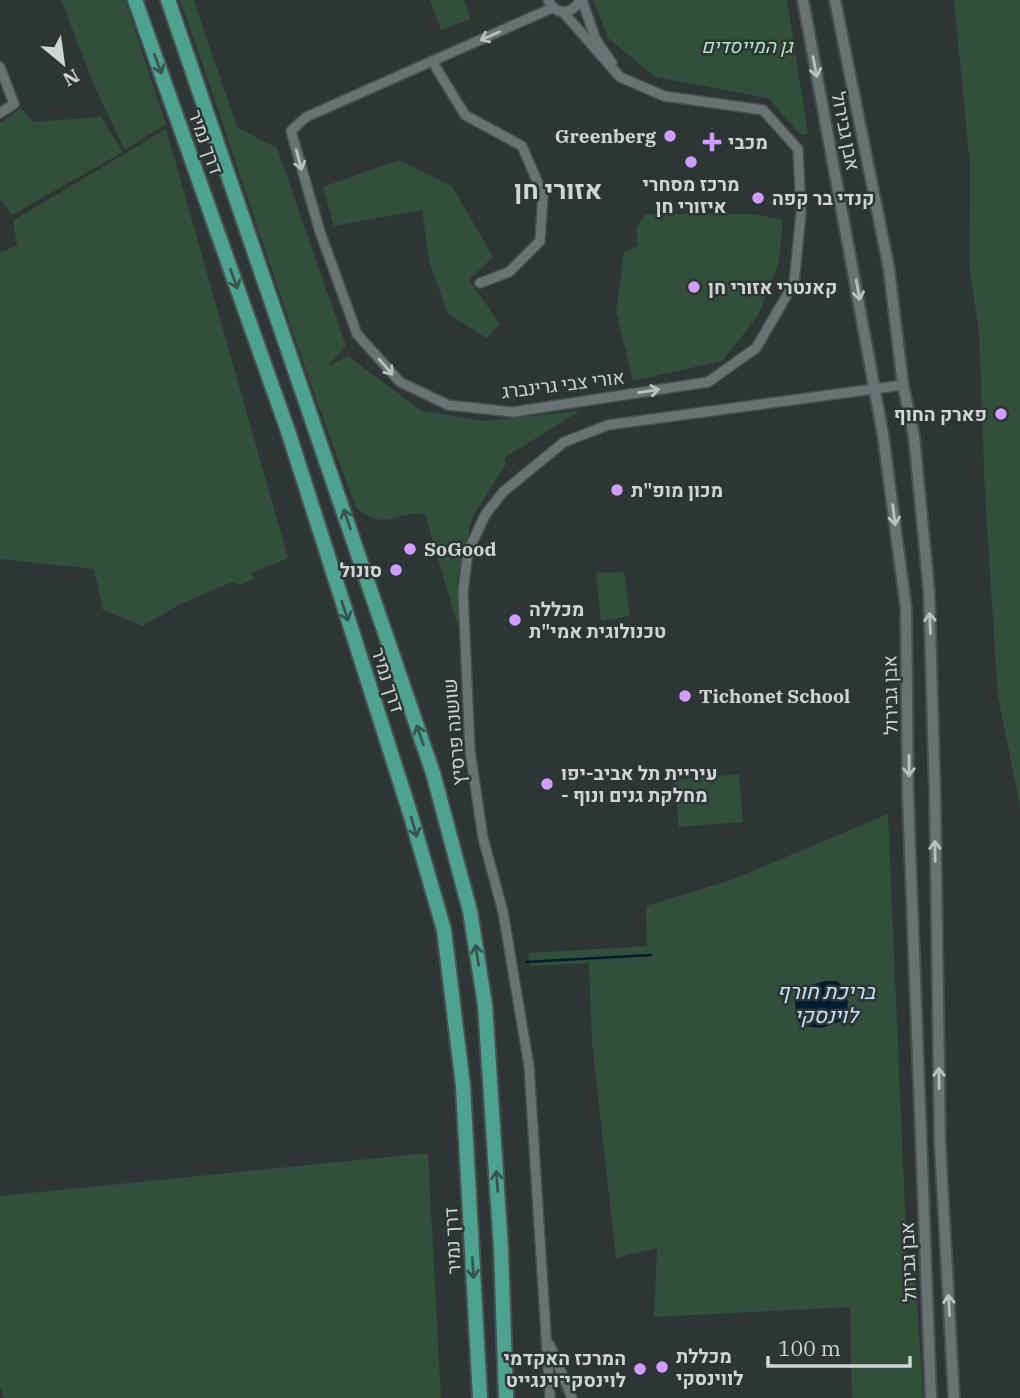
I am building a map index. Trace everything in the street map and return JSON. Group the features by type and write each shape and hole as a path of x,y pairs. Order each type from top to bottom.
{"highway":[{"name":"דרך נמיר","path":"135,0 288,431 411,816 444,930 463,1086 480,1398"},
{"name":"דרך נמיר","path":"168,0 433,773 470,911 485,1005 502,1249 506,1398"}],"street":[{"path":"550,4 563,12 572,10 581,0 596,40 620,77"},
{"name":"אבן גבירול","path":"803,0 875,389 906,608 908,797 931,1398"},
{"name":"אבן גבירול","path":"835,0 889,269 903,385 914,436 929,591 936,796 940,1144 954,1398"},
{"name":"אורי צבי גרינברג","path":"550,4 432,61 306,117 291,131 320,232 357,334 400,383 448,405 513,412 708,382 756,348 793,283 801,213 798,149 763,110 664,96 620,77 563,12"},
{"path":"432,61 465,114 522,146 543,195 540,241 509,272 480,283"},
{"path":"0,67 14,104 0,113"},
{"name":"שושנה פרסיץ","path":"551,1398 528,1066 522,1016 503,912 483,838 470,751 463,628 468,552 485,515 503,492 564,442 608,425 903,385"},
{"path":"547,1337 572,1398"}],"green space":[{"path":"61,0 125,0 166,124 125,150 96,90"},
{"path":"180,0 194,0 237,127 277,148 346,346 327,367 348,356 422,411 484,421 580,411 504,458 506,464 473,516 457,580 458,627 425,514 382,520 366,515 356,507 310,381"},
{"path":"430,0 464,0 471,19 441,30"},
{"name":"גן המייסדים","path":"593,0 787,0 808,134 801,135 768,98 655,77 608,38"},
{"name":"פארק החוף","path":"954,0 1020,0 1020,806 998,697 985,497 979,332 969,265 970,166"},
{"path":"21,108 33,122 101,117 123,152 12,215 0,199 0,123"},
{"path":"166,129 288,558 250,574 255,578 241,585 232,582 179,605 143,626 103,610 94,569 0,559 0,253 17,245 13,221"},
{"path":"399,160 452,186 493,257 469,280 500,324 487,338 448,314 429,261 422,210 334,226 323,187"},
{"name":"קאנטרי אזורי חן","path":"645,214 754,214 783,220 779,262 758,316 722,361 633,381 616,312 624,252 638,246 636,229"},
{"path":"624,572 630,616 601,621 596,573"},
{"path":"739,774 743,822 679,827 674,780"},
{"path":"888,814 908,1279 916,1284 923,1398 852,1398 850,1307 654,1317 657,1248 616,1258 592,1043 589,963 530,966 528,953 647,946 646,906 731,880"},
{"path":"428,1153 441,1398 4,1398 0,1386 0,1196"}],"water":[{"name":"בריכת חורף לוינסקי","path":"825,981 837,981 844,990 848,1004 845,1020 821,1028 802,1026 796,1018 795,999 806,987"}],"waterway":[{"path":"526,962 651,955"}],"place":[{"name":"Greenberg","path":"670,136"},
{"name":"מכבי","path":"712,142"},
{"name":"מרכז מסחרי איזורי חן","path":"691,162"},
{"name":"קנדי בר קפה","path":"758,198"},
{"name":"קאנטרי אזורי חן","path":"694,287"},
{"name":"פארק החוף","path":"1001,414"},
{"name":"מכון מופ\"ת","path":"617,490"},
{"name":"SoGood","path":"410,549"},
{"name":"סונול","path":"396,570"},
{"name":"מכללה טכנולוגית אמי\"ת","path":"515,620"},
{"name":"Tichonet School","path":"685,696"},
{"name":"עיריית תל אביב-יפו - מחלקת גנים ונוף","path":"547,784"},
{"name":"מכללת לווינסקי","path":"662,1367"},
{"name":"המרכז האקדמי לוינסקי־וינגייט","path":"640,1369"}],"district":[{"name":"אזורי חן","path":"558,190"}]}
